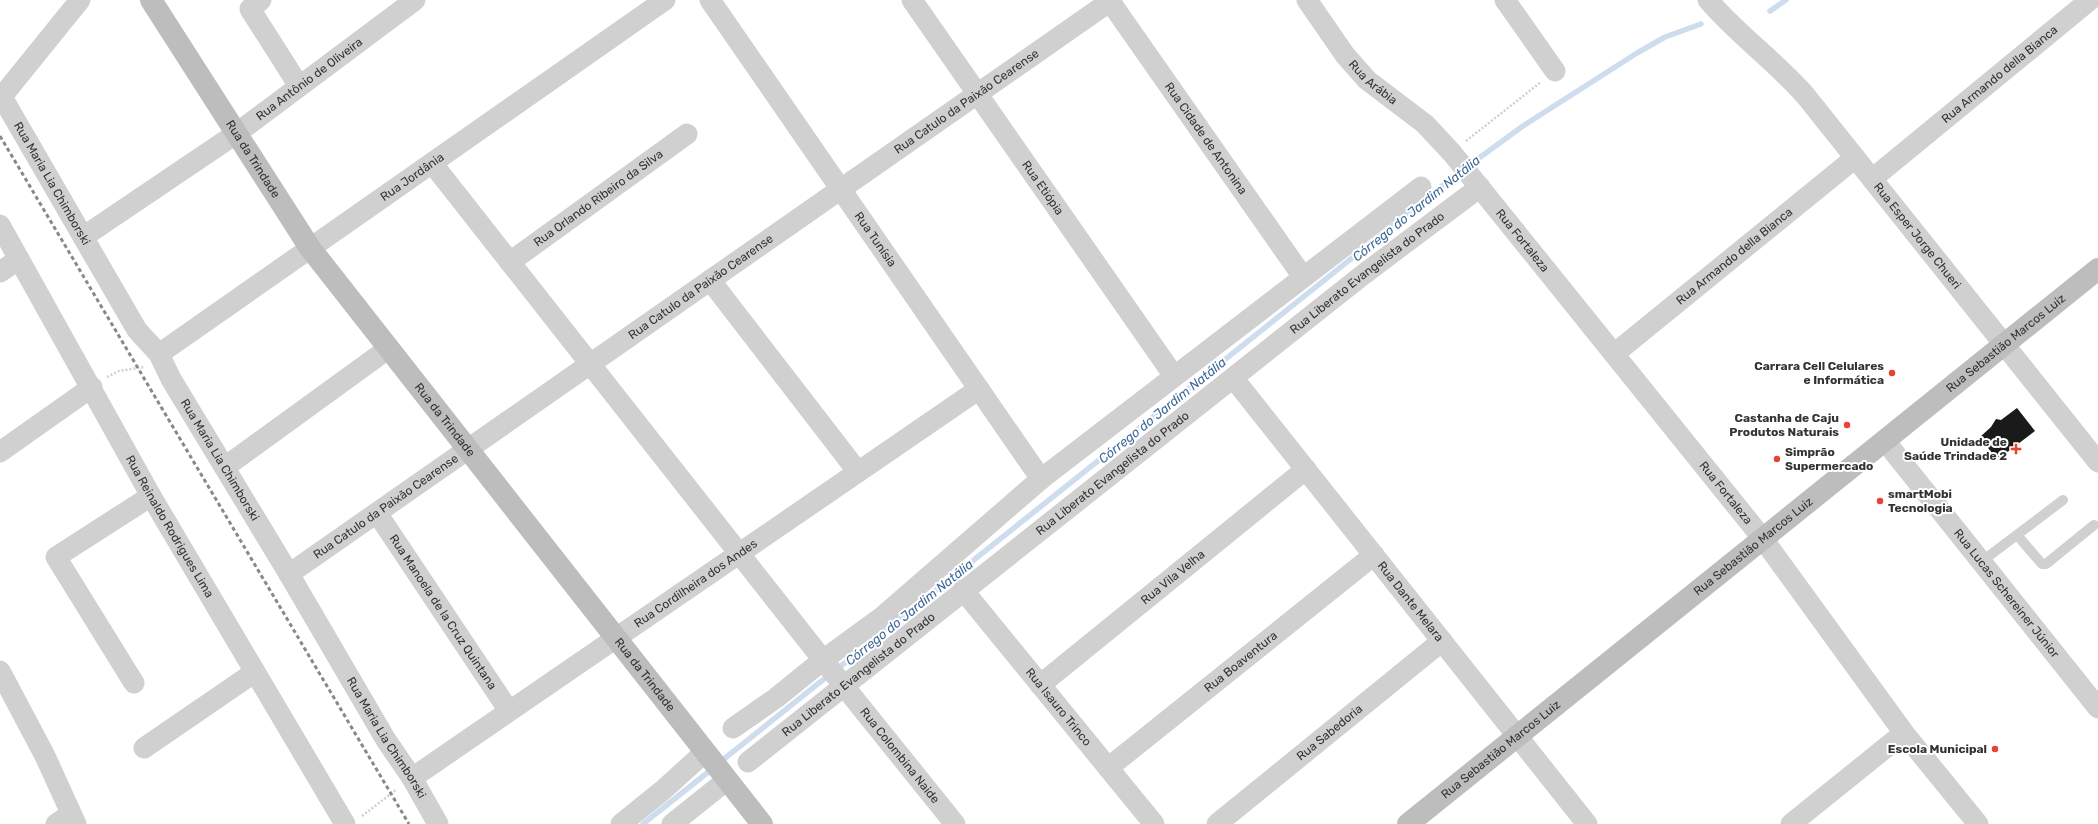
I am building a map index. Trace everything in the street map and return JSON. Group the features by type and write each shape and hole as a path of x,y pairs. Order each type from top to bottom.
{"main road":[{"name":"Rua da Trindade","path":"151,0 310,248 762,824"},
{"name":"Rua Sebastião Marcos Luiz","path":"1408,824 1763,540 2098,269"}],"street":[{"path":"1,98 80,0"},
{"path":"261,0 250,9 299,86"},
{"name":"Rua Antônio de Oliveira","path":"83,237 237,133 415,0"},
{"name":"Rua Jordânia","path":"159,354 665,0"},
{"name":"Rua Tunísia","path":"710,0 1041,479"},
{"name":"Rua Etiópia","path":"912,0 1174,376"},
{"name":"Rua Catulo da Paixão Cearense","path":"289,574 1110,0"},
{"name":"Rua Cidade de Antonina","path":"1110,0 1303,277"},
{"name":"Rua Arábia","path":"1307,0 1356,69 1378,90 1425,124 1452,153 1480,187"},
{"path":"1505,0 1555,71"},
{"name":"Rua Esper Jorge Chueri","path":"1708,0 1725,20 1790,79 1872,179 2098,462"},
{"name":"Rua Armando della Bianca","path":"1872,179 2090,0"},
{"name":"Rua Maria Lia Chimborski","path":"1,98 137,330 159,354 171,379 289,574 386,740 412,778 438,824"},
{"name":"Rua Orlando Ribeiro da Silva","path":"510,262 687,134"},
{"name":"Rua Armando della Bianca","path":"1614,354 1855,158"},
{"name":"Rua Colombina Naide","path":"432,163 823,660 956,824"},
{"path":"733,728 776,698 823,660 894,607 1041,479 1421,187"},
{"name":"Rua Fortaleza","path":"1480,187 1763,540 1904,733 1978,824"},
{"name":"Rua Liberato Evangelista do Prado","path":"748,762 963,590 1234,379 1364,274 1480,187"},
{"name":"Rua Reinaldo Rodrigues Lima","path":"0,225 92,387 151,496 255,672 351,822"},
{"path":"0,272 19,260"},
{"path":"710,280 858,472"},
{"path":"225,467 389,348"},
{"name":"Rua Dante Melara","path":"1234,379 1587,824"},
{"path":"0,452 92,387"},
{"name":"Rua Cordilheira dos Andes","path":"412,778 979,389"},
{"name":"Rua Lucas Schereiner Júnior","path":"1885,441 2098,708"},
{"name":"Rua Vila Velha","path":"1040,685 1306,469"},
{"path":"134,683 56,557 151,496"},
{"name":"Rua Manoela de la Cruz Quintana","path":"377,513 509,711"},
{"name":"Rua Boaventura","path":"1108,768 1374,555"},
{"name":"Rua Isauro Trinco","path":"963,590 1154,824"},
{"name":"Rua Sabedoria","path":"1217,824 1442,641"},
{"path":"0,671 41,749 67,820"},
{"path":"144,748 255,672"},
{"path":"1791,824 1904,733"},
{"path":"621,824 662,791 705,752"},
{"path":"672,824 727,780"}],"lane":[{"path":"1982,562 2063,500"},
{"path":"2017,535 2042,564 2046,564 2094,525"}],"path":[{"path":"1452,153 1555,71"},
{"path":"92,387 116,373 148,367 155,362 159,354"},
{"path":"351,822 412,778"}],"building":[{"path":"2017,408 2035,431 1997,460 1980,437 1991,427 1996,419 2001,420"}],"waterway":[{"name":"Córrego do Jardim Natália","path":"1770,11 1786,0"},
{"name":"Córrego do Jardim Natália","path":"1468,166 1523,126 1637,53 1665,37 1701,24"},
{"name":"Córrego do Jardim Natália","path":"836,670 1461,171"},
{"name":"Córrego do Jardim Natália","path":"719,763 829,675"},
{"name":"Córrego do Jardim Natália","path":"643,824 712,769"}],"railway":[{"path":"0,136 409,824"}],"place":[{"name":"Carrara Cell Celulares e Informática","path":"1892,373"},
{"name":"Castanha de Caju Produtos Naturais","path":"1847,425"},
{"name":"Unidade de Saúde Trindade 2","path":"2016,449"},
{"name":"Simprão Supermercado","path":"1777,459"},
{"name":"smartMobi Tecnologia","path":"1880,501"},
{"name":"Escola Municipal","path":"1995,749"}]}
